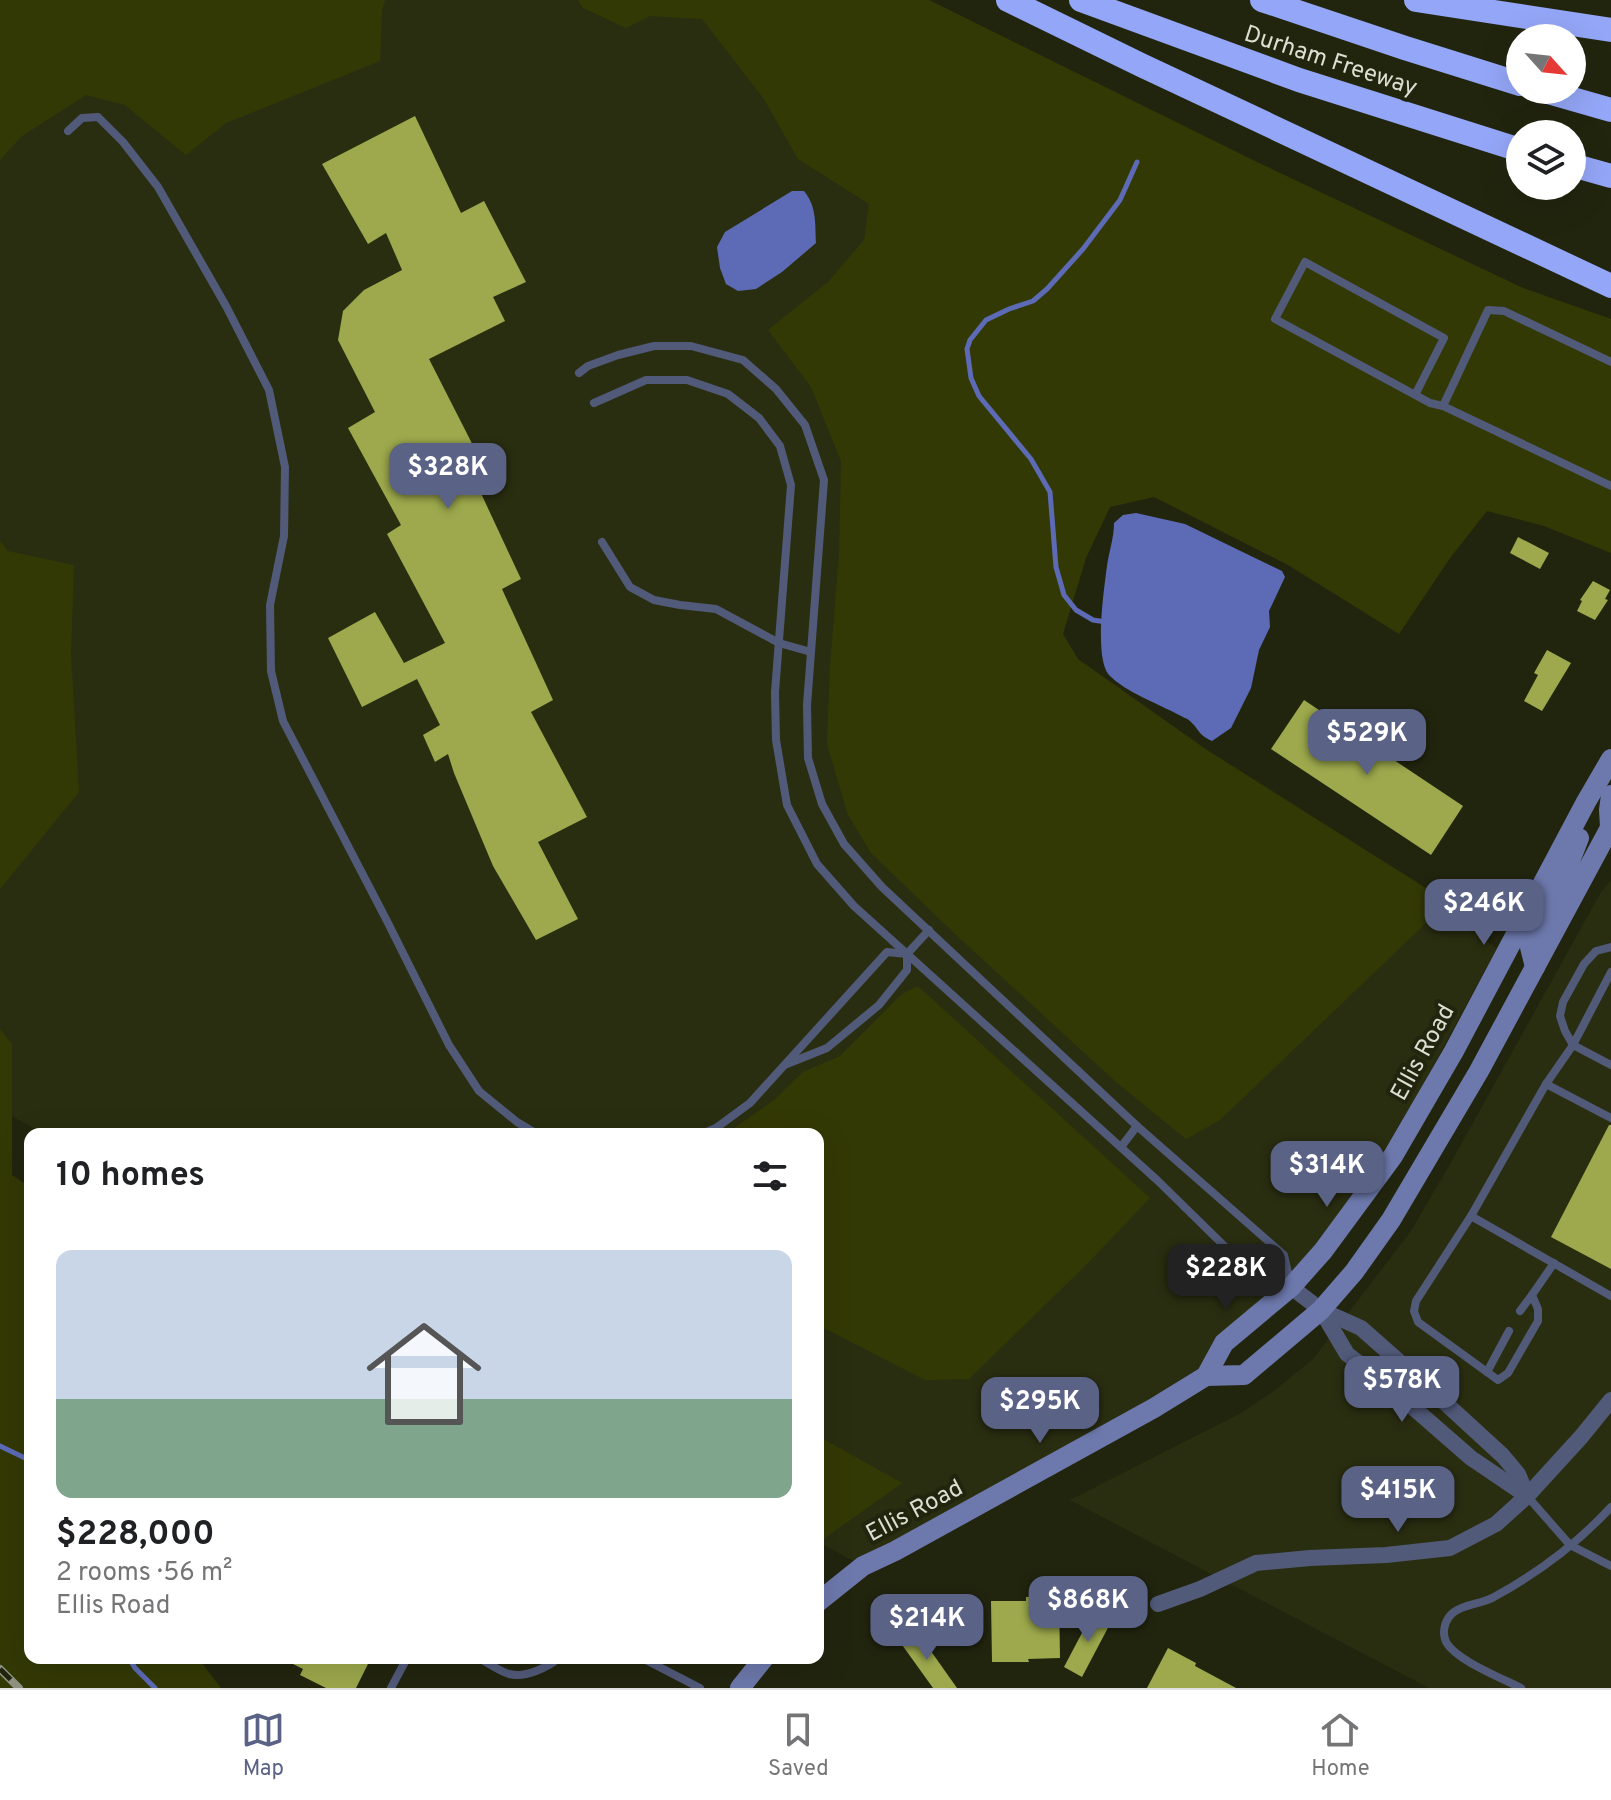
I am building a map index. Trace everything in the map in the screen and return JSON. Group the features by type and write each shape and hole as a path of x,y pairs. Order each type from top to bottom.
{"highway":[{"path":"1008,0 1611,286"},
{"name":"Durham Freeway","path":"1081,0 1299,80 1506,146"},
{"name":"Durham Freeway","path":"1262,0 1506,80"},
{"path":"1416,0 1611,30"},
{"path":"1586,103 1611,110"},
{"path":"1586,169 1611,176"}],"main road":[{"name":"Ellis Road","path":"824,1597 863,1566 1154,1408 1206,1376 1224,1343 1291,1287 1323,1251 1393,1156 1454,1051 1611,759"},
{"path":"1611,795 1611,827"},
{"path":"1535,967 1530,947 1577,844 1586,802"},
{"name":"Ellis Road","path":"1206,1376 1244,1375 1321,1310 1354,1272 1391,1220 1479,1071 1611,827"},
{"path":"740,1688 759,1664"}],"street":[{"path":"1291,1287 1321,1310 1361,1328 1430,1389 1503,1456 1518,1474 1527,1496"},
{"path":"1321,1310 1347,1354 1471,1458 1527,1496"},
{"path":"1158,1604 1256,1563 1450,1548 1496,1524 1527,1496 1611,1400"}],"lane":[{"path":"68,131 82,118 98,117 123,142 158,187 226,306 269,390 285,467 284,536 270,605 271,671 283,721 449,1045 479,1091 527,1128"},
{"path":"1415,395 1444,338 1305,262 1275,319 1415,395 1430,403 1443,406 1611,486"},
{"path":"1443,406 1488,310 1504,311 1611,362"},
{"path":"579,373 588,366 618,355 654,346 691,346 743,360 776,389 805,425 824,480 807,705 808,758 822,804 844,844 882,887 1137,1126 1284,1255 1291,1287 1261,1282 1157,1180 854,906 817,864 787,805 776,740 775,692 791,485 780,446 759,418 728,394 687,380 646,380 594,403"},
{"path":"602,542 630,587 654,600 716,609 779,643 811,652"},
{"path":"783,1066 827,1048 879,1005 907,970 907,954 929,930"},
{"path":"1611,947 1590,956 1561,1009 1562,1024 1573,1045 1611,1065"},
{"path":"716,1128 750,1103 887,952 907,954"},
{"path":"1532,1295 1538,1309 1538,1321 1508,1373 1498,1380 1418,1322 1414,1311 1416,1301 1471,1216 1546,1084 1573,1045 1611,972"},
{"path":"1546,1084 1611,1118"},
{"path":"1121,1147 1137,1126"},
{"path":"1471,1216 1611,1296"},
{"path":"1520,1311 1554,1263"},
{"path":"1487,1372 1509,1331"},
{"path":"1527,1496 1570,1545 1611,1566"},
{"path":"1521,1688 1452,1650 1445,1641 1444,1627 1448,1617 1457,1610 1486,1602 1518,1584 1570,1545 1611,1507"},
{"path":"391,1688 404,1664"},
{"path":"490,1664 509,1674 525,1674 552,1664"},
{"path":"654,1664 700,1688"}],"path":[{"path":"1266,1267 1272,1259"}],"shaded area":[{"path":"0,0 844,0 1093,135 888,546 1484,931 1480,938 1497,948 1419,1092 1338,1221 1226,1351 1160,1393 863,1566 824,1545 824,1128 34,1128 0,1110"},
{"path":"0,0 385,0 380,61 226,123 186,155 125,105 86,95 22,136 0,160"},
{"path":"578,0 929,0 1257,162 1523,288 1611,319 1611,553 1544,526 1487,511 1450,558 1399,634 1288,565 1154,497 1110,507 1086,558 1063,634 1078,659 1207,750 1448,902 1220,1120 1186,1139 1116,1082 955,934 871,853 848,815 827,744 839,554 841,461 811,387 768,330 828,282 864,240 869,204 798,159 764,99 702,19 650,16 626,28 583,8"},
{"path":"0,541 8,551 74,565 71,655 79,792 0,889"},
{"path":"1611,880 1611,1688 1429,1688 1070,1500 1241,1413 1313,1359 1411,1231 1601,892"},
{"path":"918,986 1150,1198 969,1379 925,1380 824,1328 824,1128 734,1128 774,1100 803,1072 840,1056 902,994"},
{"path":"0,1029 12,1044 12,1175 24,1183 24,1664 203,1664 221,1688 0,1688"},
{"path":"824,1439 902,1483 824,1539"}],"water":[{"path":"792,191 804,191 811,203 816,243 756,289 738,291 726,284 717,247 725,232"},
{"path":"1136,513 1185,524 1282,571 1285,577 1269,611 1270,627 1259,650 1251,688 1231,728 1212,741 1187,719 1124,687 1109,675 1104,666 1101,623 1114,523 1123,515"}],"building":[{"path":"415,116 461,213 484,201 526,282 493,297 505,321 429,359 484,467 472,474 521,579 502,589 553,700 531,712 587,817 538,842 578,919 536,940 493,866 448,754 435,762 423,735 440,725 417,679 362,707 328,638 375,612 404,663 445,643 387,534 401,525 348,428 375,412 338,340 343,311 364,290 402,270 386,233 368,244 322,164"},
{"path":"1518,537 1549,553 1540,569 1510,553"},
{"path":"1593,581 1610,590 1605,599 1608,600 1595,620 1577,611 1580,600"},
{"path":"1547,650 1571,663 1542,711 1524,701"},
{"path":"1304,700 1463,806 1431,855 1271,749"},
{"path":"1611,1125 1611,1269 1551,1237"},
{"path":"1059,1596 1060,1658 992,1662 991,1601 1026,1601 1026,1597"},
{"path":"1093,1612 1111,1622 1082,1677 1064,1667"},
{"path":"916,1630 957,1688 933,1688 900,1642"},
{"path":"1168,1648 1196,1663 1195,1666 1236,1688 1147,1688"},
{"path":"293,1664 368,1664 356,1688 326,1688 300,1675 303,1669"}],"waterway":[{"path":"1106,622 1093,620 1076,610 1064,595 1056,567 1050,492 1031,459 979,396 971,378 967,349 970,340 986,320 1033,301 1047,289 1083,249 1120,200 1137,162"},
{"path":"0,1446 24,1458"},
{"path":"133,1664 155,1688"}],"railway":[{"path":"0,1669 19,1688"}]}
